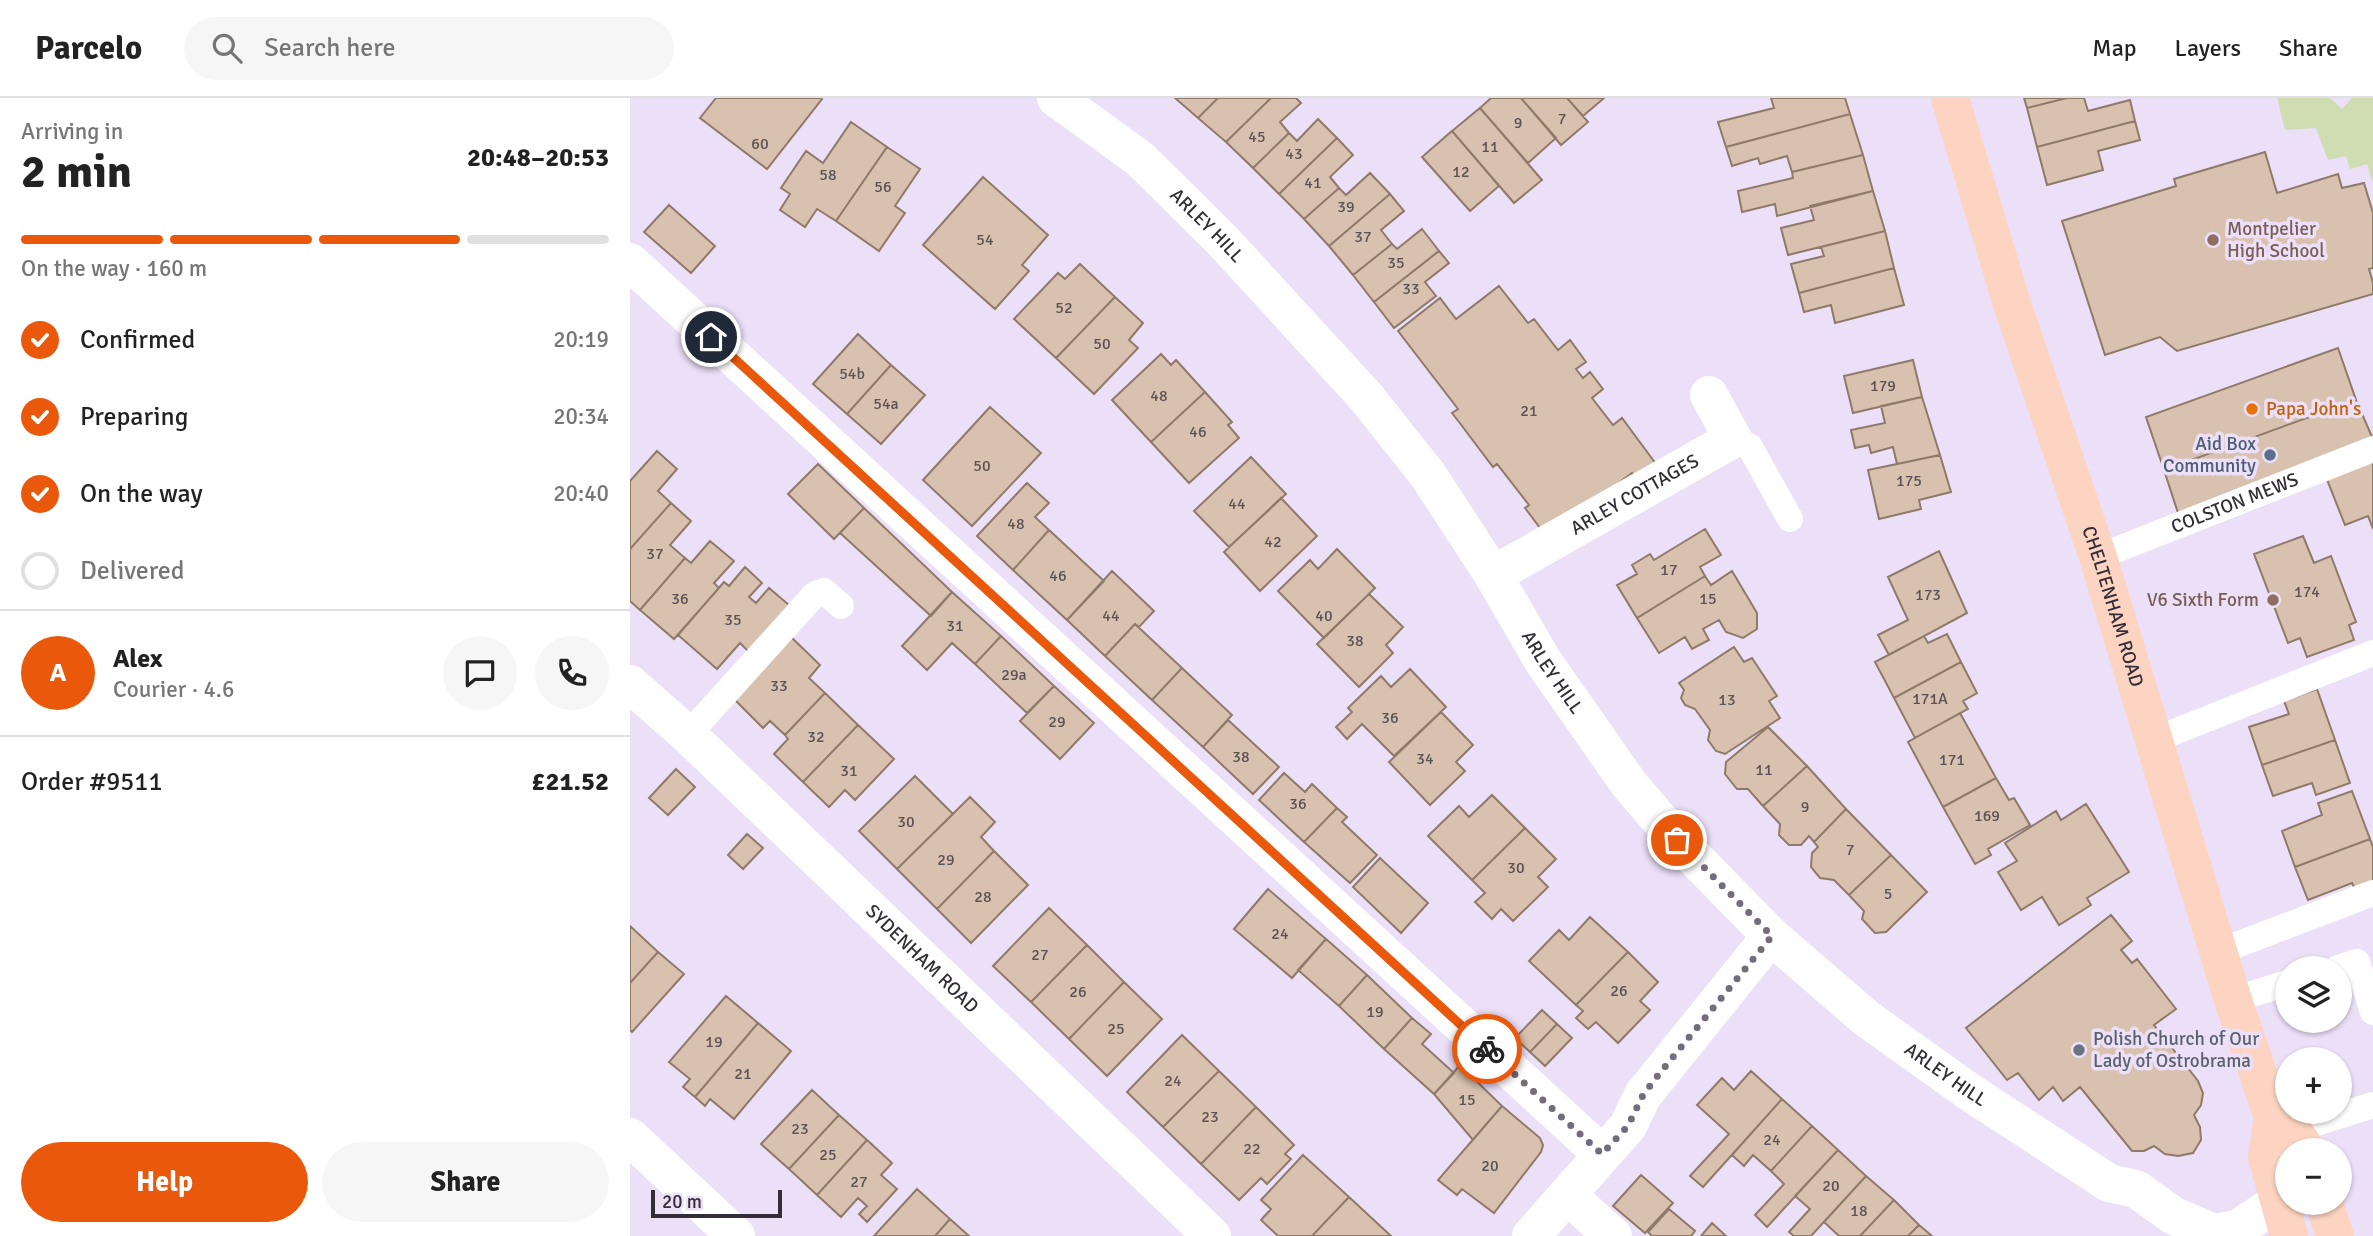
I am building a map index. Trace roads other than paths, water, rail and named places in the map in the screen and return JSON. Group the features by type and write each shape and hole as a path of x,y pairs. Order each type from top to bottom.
{"main road":[{"name":"CHELTENHAM ROAD","path":"1950,98 2011,301 2098,557 2233,1000 2290,1132 2267,1157 2283,1219"},
{"path":"2328,1215 2335,1236"}],"street":[{"name":"ARLEY HILL","path":"1056,98 1140,159 1222,240 1348,377 1428,475 1493,575 1543,661 1629,784 1677,840 1772,936 1866,1018 1968,1091 2109,1183 2136,1189 2174,1216 2214,1233 2283,1219"},
{"path":"630,262 1602,1154"},
{"path":"1709,395 1733,439"},
{"name":"ARLEY COTTAGES","path":"1493,575 1733,439"},
{"name":"SYDENHAM ROAD","path":"630,684 688,735 1212,1236"},
{"path":"1531,1236 1628,1126 1643,1095 1772,936"},
{"path":"630,1137 736,1236"},
{"name":"ARLEY HILL","path":"2109,1183 2121,1203 2164,1236"},
{"path":"1567,1195 1613,1236"}],"lane":[{"path":"1733,439 1750,447 1790,519"},
{"name":"COLSTON MEWS","path":"2098,557 2373,449"},
{"path":"688,735 815,593 824,591 841,606"},
{"path":"2154,740 2373,653"},
{"path":"2218,952 2373,892"},
{"path":"2352,964 2357,962 2373,1012"},
{"path":"2233,1000 2275,988"},
{"path":"2290,1132 2373,1105"}],"place":[{"name":"Montpelier High School","path":"2213,240"},
{"name":"Papa John's","path":"2252,409"},
{"name":"Aid Box Community","path":"2270,455"},
{"name":"V6 Sixth Form","path":"2273,600"},
{"name":"Polish Church of Our Lady of Ostrobrama","path":"2079,1050"}]}
